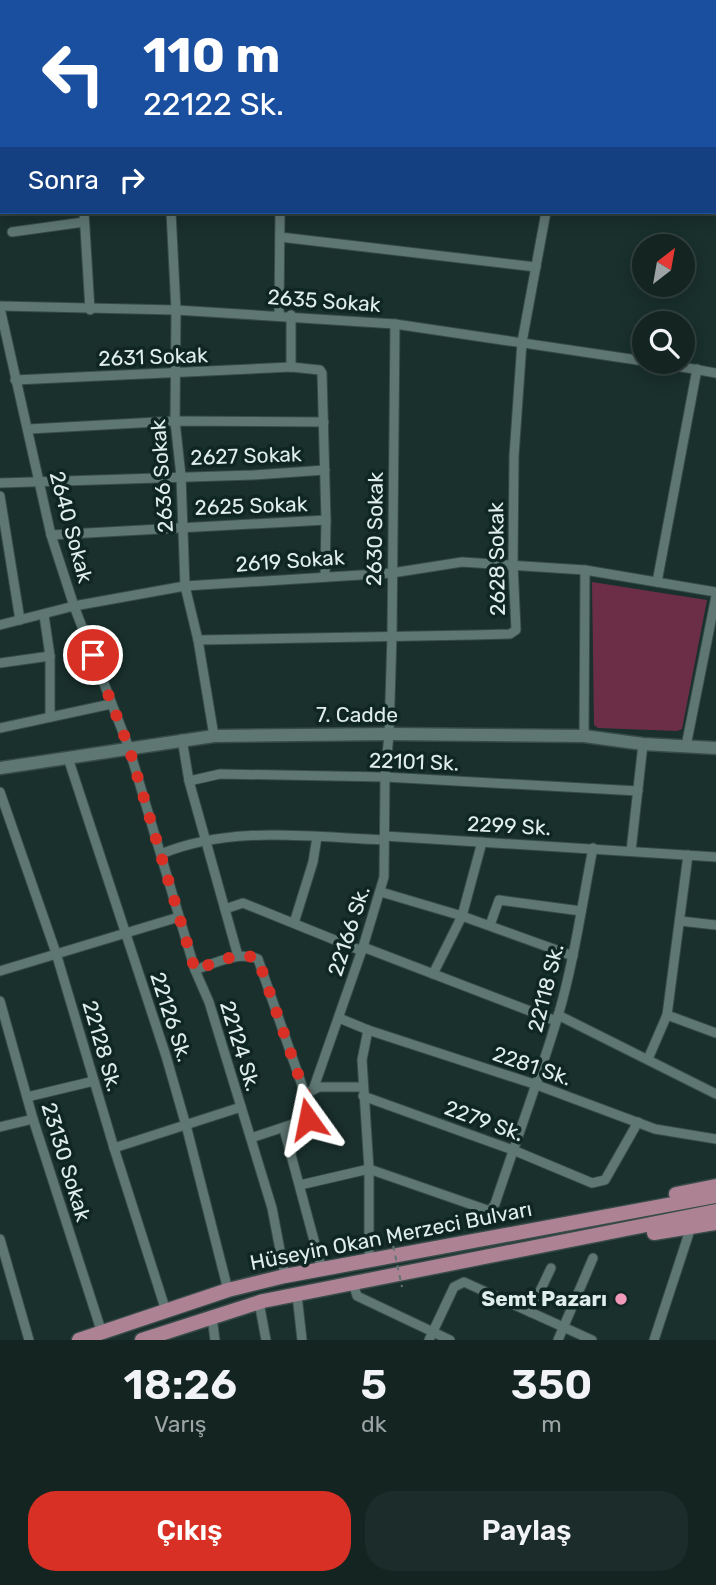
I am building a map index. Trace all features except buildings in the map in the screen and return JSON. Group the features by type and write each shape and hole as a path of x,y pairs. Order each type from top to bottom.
{"main road":[{"path":"568,1224 613,1206 716,1186"},
{"name":"Hüseyin Okan Merzeci Bulvarı","path":"79,1340 228,1290 285,1276 716,1196"},
{"name":"Hüseyin Okan Merzeci Bulvarı","path":"142,1340 260,1302 716,1211"},
{"path":"569,1241 618,1238 716,1223"}],"street":[{"path":"224,0 242,0"},
{"name":"2636 Sokak","path":"171,214 176,310 175,421 181,476 185,586 198,640 214,736"},
{"path":"279,315 280,214"},
{"name":"2628 Sokak","path":"198,640 510,634 516,630 513,564 514,456 522,342 546,214"},
{"path":"12,232 84,217 90,310"},
{"path":"280,237 536,267"},
{"name":"2635 Sokak","path":"0,307 176,310 396,324 632,359"},
{"name":"2640 Sokak","path":"0,307 51,535 74,607 129,748"},
{"path":"291,316 291,368"},
{"name":"2630 Sokak","path":"389,734 396,324"},
{"name":"2631 Sokak","path":"15,380 291,368 320,370 324,422"},
{"path":"657,582 697,369 716,373"},
{"path":"29,429 175,421 324,422 325,575"},
{"name":"2627 Sokak","path":"0,483 253,475 325,470"},
{"path":"0,496 20,620"},
{"name":"2625 Sokak","path":"51,535 326,520"},
{"name":"2619 Sokak","path":"0,625 74,607 185,586 325,575 392,573 462,562 585,570 716,594"},
{"path":"584,736 585,570"},
{"path":"686,746 716,594"},
{"path":"44,615 50,656 50,717"},
{"path":"0,663 50,656"},
{"path":"0,727 111,704"},
{"name":"22166 Sk.","path":"284,1129 308,1119 309,1092 339,1018 381,892 384,877 385,777 389,734"},
{"name":"7. Cadde","path":"0,768 214,736 584,736 643,744 716,748"},
{"path":"182,739 189,781 238,956"},
{"path":"631,851 643,744"},
{"name":"22124 Sk.","path":"129,748 195,970 209,1002 272,1208 285,1276"},
{"name":"22126 Sk.","path":"68,758 186,1124 228,1290"},
{"name":"22101 Sk.","path":"189,781 220,774 385,777 638,791"},
{"name":"22128 Sk.","path":"0,792 56,953 166,1311"},
{"name":"2299 Sk.","path":"161,853 205,839 230,836 482,842 716,857"},
{"path":"294,923 313,862 317,837"},
{"path":"433,974 462,916 482,842"},
{"name":"22118 Sk.","path":"369,1169 490,1211 495,1204 537,1085 557,1018 573,956 593,848"},
{"path":"648,1059 667,1015 688,855"},
{"path":"381,892 490,925 573,956"},
{"path":"490,925 499,900 581,911"},
{"path":"225,909 243,903 557,1018 648,1059 716,1094"},
{"path":"0,971 179,917"},
{"path":"680,921 716,925"},
{"path":"195,970 238,956 249,955 258,959 309,1092"},
{"name":"23130 Sokak","path":"0,1001 33,1119 102,1333"},
{"path":"667,1015 716,1033"},
{"name":"2281 Sk.","path":"339,1018 537,1085 655,1129 716,1139"},
{"path":"368,1030 362,1060 369,1169 369,1260"},
{"path":"27,1097 94,1081"},
{"name":"2279 Sk.","path":"309,1092 319,1087 363,1092 592,1183 605,1180 638,1122"},
{"path":"114,1148 241,1107"},
{"path":"0,1127 33,1119"},
{"path":"251,1138 284,1129 323,1269"},
{"path":"300,1185 369,1169"},
{"path":"654,1340 691,1227"},
{"path":"0,1239 29,1340"},
{"path":"558,1340 593,1258"},
{"path":"530,1312 551,1268"},
{"path":"430,1336 454,1287 464,1282 592,1340"},
{"path":"353,1283 357,1296 430,1336 450,1340"},
{"path":"297,1295 302,1340"},
{"path":"260,1302 266,1340"},
{"path":"212,1317 215,1340"}],"path":[{"path":"402,1287 391,1236 410,1235"}],"shaded area":[{"path":"592,582 707,600 682,729 598,728 594,725"}],"place":[{"name":"Semt Pazarı","path":"621,1299"}],"route":[{"path":"93,655 129,748 195,970 238,956 249,955 258,959 305,1094 310,1111 308,1119"}]}
